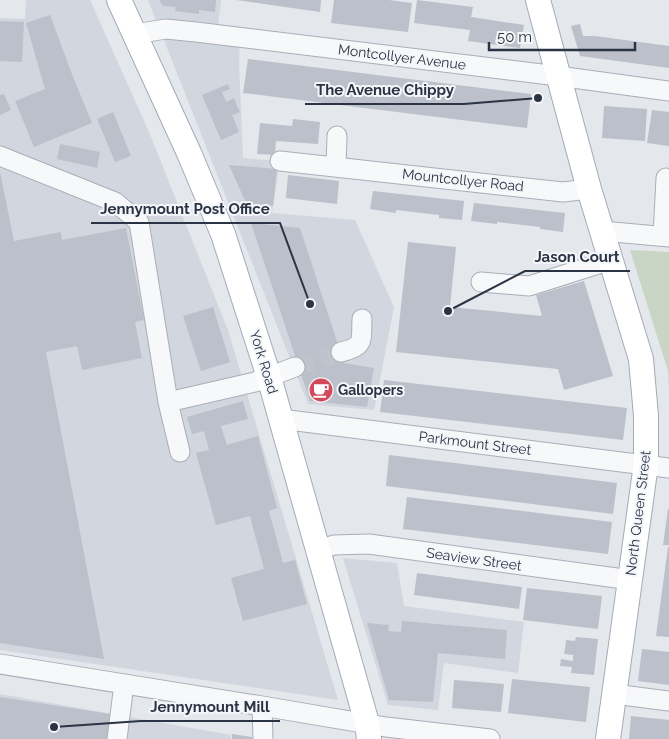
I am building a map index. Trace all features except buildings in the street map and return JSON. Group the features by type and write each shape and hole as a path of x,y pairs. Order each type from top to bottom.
{"main road":[{"name":"York Road","path":"119,0 223,234 269,377 368,731"},
{"name":"North Queen Street","path":"538,0 602,231 641,358 646,416 658,466 630,580 608,739"}],"street":[{"name":"Montcollyer Avenue","path":"134,34 166,29 196,32 669,91"},
{"path":"336,166 337,136"},
{"path":"0,156 116,202 139,222 168,402 180,452"},
{"name":"Mountcollyer Road","path":"280,161 563,192 590,189"},
{"path":"602,231 666,236 666,178"},
{"path":"481,282 529,286 611,260"},
{"path":"341,352 356,348 361,342 362,319"},
{"path":"168,402 269,377 295,366"},
{"name":"Parkmount Street","path":"281,419 658,466"},
{"name":"Seaview Street","path":"318,550 334,546 369,544 630,580"},
{"path":"0,664 262,706 368,731 386,727 490,739"},
{"path":"117,739 124,684"},
{"path":"614,694 669,701"},
{"path":"262,706 264,739"}],"shaded area":[{"path":"26,0 90,0 149,132 228,330 338,700 0,650 0,18 25,19"},
{"path":"148,0 221,0 217,34 240,38 239,64 243,158 280,161 272,213 355,220 394,307 374,410 308,404"},
{"path":"343,558 397,563 404,606 524,622 518,673 444,663 438,710 388,705"},
{"path":"0,694 231,735 231,739 0,739"}],"green space":[{"path":"630,250 669,252 669,391 668,371"}],"tunnel":[{"path":"295,367 341,352"}],"place":[{"name":"The Avenue Chippy","path":"538,98"},
{"name":"Jennymount Post Office","path":"310,304"},
{"name":"Jason Court","path":"448,311"},
{"name":"Gallopers","path":"321,390"},
{"name":"Jennymount Mill","path":"54,727"}]}
